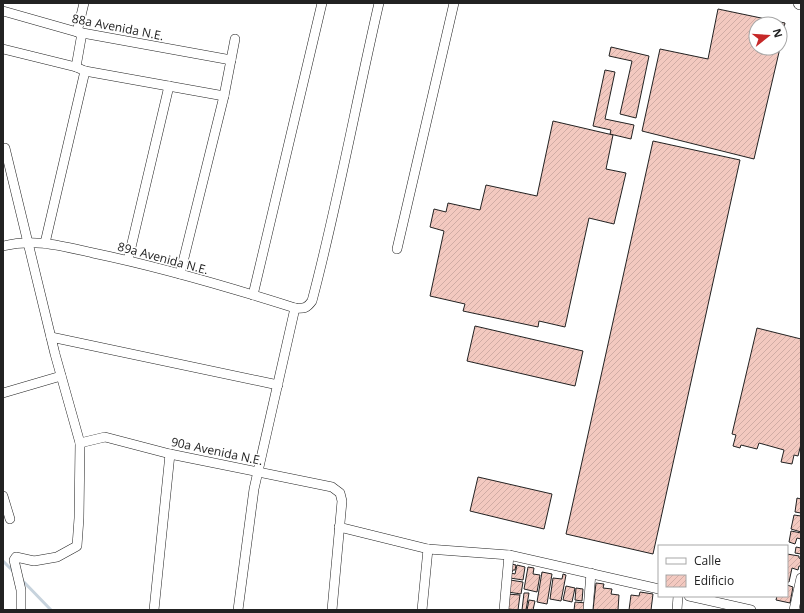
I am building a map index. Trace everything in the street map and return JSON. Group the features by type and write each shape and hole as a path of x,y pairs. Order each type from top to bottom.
{"street":[{"path":"76,67 84,3"},
{"path":"253,295 322,3"},
{"path":"238,610 254,490 295,308 302,309 308,307 312,301 325,253 379,3"},
{"path":"397,249 454,3"},
{"name":"88a Avenida N.E.","path":"3,12 80,33 231,60"},
{"path":"180,274 224,96 235,39"},
{"path":"3,50 76,67 85,71 224,96"},
{"path":"45,243 85,71"},
{"path":"128,260 169,86"},
{"path":"5,148 51,337 80,443 79,518 76,546 58,558 34,561 16,557 14,560 22,590 21,610"},
{"name":"89a Avenida N.E.","path":"3,246 28,242 45,243 128,260 295,308"},
{"path":"51,337 278,385"},
{"path":"3,393 61,376"},
{"name":"90a Avenida N.E.","path":"80,443 105,437 170,454 332,487 340,493 342,501 339,527"},
{"path":"154,610 170,454"},
{"path":"3,496 10,519"},
{"path":"332,610 339,527 428,549 509,555 658,589"},
{"path":"422,610 428,549"},
{"path":"504,610 509,555"},
{"path":"588,610 591,573"},
{"path":"794,610 801,580"},
{"path":"676,610 678,597"},
{"path":"693,597 751,610"}],"building":[{"path":"718,9 752,16 748,16 748,56 778,56 754,159 642,131 660,49 708,59"},
{"path":"611,47 649,56 636,118 620,114 632,61 609,56"},
{"path":"605,70 615,72 605,119 634,125 631,139 610,134 611,130 593,126"},
{"path":"553,121 613,135 606,169 626,173 614,224 589,218 565,327 539,321 538,327 463,311 465,304 430,296 444,231 430,227 434,209 446,212 448,203 480,210 486,185 537,196"},
{"path":"653,141 740,160 653,554 566,534"},
{"path":"475,326 583,351 575,386 467,361"},
{"path":"757,328 801,339 801,444 798,456 794,455 792,464 781,462 784,450 759,443 757,449 741,445 740,448 733,446 736,435 732,434"},
{"path":"478,477 552,494 544,529 470,511"},
{"path":"797,498 801,499 801,513 795,512"},
{"path":"794,515 801,516 801,532 791,529"},
{"path":"791,531 801,533 801,539 797,538 795,544 789,542"},
{"path":"796,547 801,548 801,554 795,553"},
{"path":"788,554 799,556 801,559 801,566 799,566 798,570 792,568 789,582"},
{"path":"511,564 516,565 515,570 510,572"},
{"path":"517,565 525,567 523,580 510,578 511,573 515,574"},
{"path":"528,567 534,568 533,574 540,575 537,592 524,589"},
{"path":"542,572 552,574 547,604 537,602"},
{"path":"563,574 566,575 561,601 550,599 553,578 562,579"},
{"path":"510,580 523,582 521,594 508,592"},
{"path":"596,583 604,584 603,588 612,589 611,594 619,595 618,610 593,610"},
{"path":"788,585 793,587 790,603 776,600 777,597 788,597"},
{"path":"566,586 575,588 572,602 563,600"},
{"path":"576,588 583,589 582,601 575,600"},
{"path":"640,592 653,594 651,610 629,610 631,595 639,596"},
{"path":"524,593 529,593 526,610 522,610"},
{"path":"507,594 520,595 518,610 508,609"},
{"path":"529,600 535,601 533,610 527,610"},
{"path":"575,602 586,603 585,610 574,610"}],"waterway":[{"path":"3,561 14,572"},
{"path":"21,579 51,610"}]}
